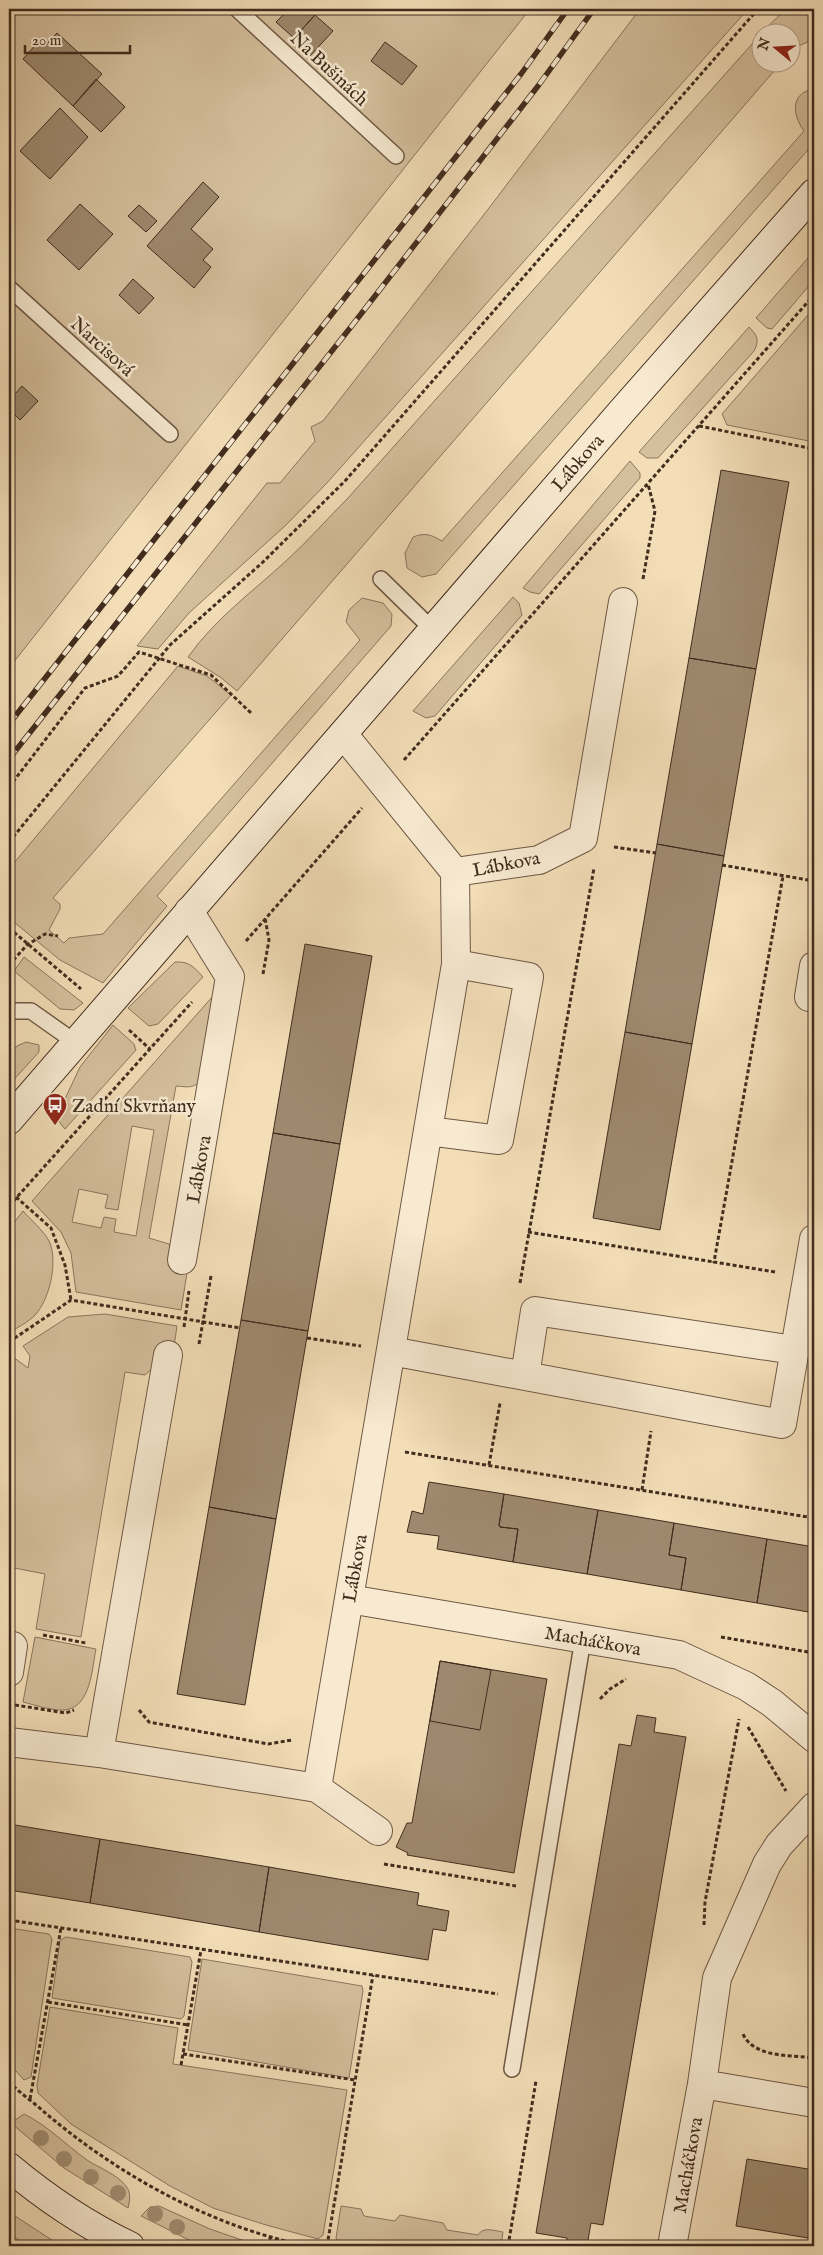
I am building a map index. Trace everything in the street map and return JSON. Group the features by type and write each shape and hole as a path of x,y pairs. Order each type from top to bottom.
{"street":[{"name":"Lábkova","path":"9,1120 814,192"},
{"name":"Lábkova","path":"455,872 539,860 583,838 632,596"},
{"name":"Lábkova","path":"317,1788 456,964 455,872 343,734"},
{"name":"Lábkova","path":"182,1260 230,977 189,911"},
{"path":"428,1131 499,1140 529,977 456,964"},
{"path":"809,997 814,966"},
{"path":"391,1351 782,1424 814,1239"},
{"path":"515,1374 534,1311 794,1350"},
{"path":"99,1753 168,1356"},
{"name":"Macháčkova","path":"349,1598 679,1655 746,1686 772,1703 814,1738"},
{"path":"9,1742 99,1753 317,1788 378,1831"},
{"name":"Macháčkova","path":"672,2246 702,2084 717,1978 766,1864 779,1845 802,1802"},
{"path":"702,2084 814,2103"},
{"path":"9,2167 37,2190 101,2232 130,2246"}],"lane":[{"name":"Na Bušinách","path":"236,9 396,156"},
{"name":"Narcisová","path":"9,288 170,434"},
{"path":"381,579 433,630"},
{"path":"9,1011 31,1011 75,1042"},
{"path":"512,2069 583,1639"}],"path":[{"path":"9,842 170,645 263,562 345,481 758,9"},
{"path":"9,1206 224,965 814,295"},
{"path":"699,426 814,449"},
{"path":"632,596 655,511 648,484"},
{"path":"9,787 85,688 118,676 138,652 211,675 251,712"},
{"path":"608,846 656,854"},
{"path":"519,1287 594,863"},
{"path":"722,865 814,881"},
{"path":"714,1262 783,876"},
{"path":"9,965 27,945 44,934 58,936"},
{"path":"16,1197 50,1228 65,1264 70,1300"},
{"path":"528,1232 807,1278"},
{"path":"168,1356 180,1352 193,1265 182,1260"},
{"path":"198,1346 212,1270"},
{"path":"9,1342 70,1300 240,1328"},
{"path":"307,1338 391,1351"},
{"path":"489,1465 515,1374"},
{"path":"642,1490 656,1401"},
{"path":"374,1447 814,1518"},
{"path":"679,1655 706,1635 814,1653"},
{"path":"19,1650 92,1644"},
{"path":"598,1706 600,1699 610,1688 632,1678"},
{"path":"138,1702 139,1711 149,1722 268,1744 290,1742 296,1734"},
{"path":"9,1704 66,1713 75,1709"},
{"path":"732,1712 749,1728 802,1802"},
{"path":"704,1930 705,1902 739,1718"},
{"path":"378,1831 382,1864 541,1891"},
{"path":"9,1920 523,1998"},
{"path":"30,2100 61,1928"},
{"path":"181,2065 201,1950"},
{"path":"327,2246 372,1975"},
{"path":"48,2002 188,2024"},
{"path":"740,2028 747,2042 757,2050 814,2058"},
{"path":"183,2054 355,2080"},
{"path":"508,2246 538,2072"},
{"path":"9,2081 73,2136 141,2182 202,2212 270,2238 307,2246"},
{"path":"268,2246 270,2238"},
{"path":"9,2244 13,2246"}],"shaded area":[{"path":"9,9 530,9 9,668"},
{"path":"640,9 748,9 326,484 286,525 189,613 158,649 137,646 267,483 280,483 315,441 311,427 323,421 489,208"},
{"path":"786,9 814,9 814,39 800,45 800,22 772,22"},
{"path":"750,46 750,72 773,72 237,691 220,677 188,657 210,630 234,606 294,553 348,498"},
{"path":"814,89 814,143 436,574 422,577 407,568 405,553 413,537 428,535 442,541 804,131 797,119 797,100 806,91"},
{"path":"814,251 814,280 772,329 767,328 756,318"},
{"path":"814,308 814,442 727,425 722,414"},
{"path":"749,327 757,338 754,351 658,458 647,458 639,452"},
{"path":"630,461 640,473 640,478 539,594 523,588"},
{"path":"513,597 519,603 522,615 435,716 426,718 413,711"},
{"path":"362,598 383,603 392,614 391,626 157,896 167,906 103,983 60,960 9,918 9,869 178,666 207,676 231,695 53,898 60,904 60,909 49,930 64,943 69,938 103,934 360,640 346,622 349,610"},
{"path":"24,957 83,1003 74,1010 60,1009 14,971"},
{"path":"175,962 191,965 203,977 158,1024 149,1026 128,1008"},
{"path":"213,996 202,1079 193,1086 176,1086 149,1238 169,1244 172,1252 188,1267 181,1310 76,1292 71,1253 61,1232 32,1201","holes":["132,1126 154,1130 136,1236 114,1232 116,1219 104,1217 101,1228 72,1222 79,1189 108,1195 105,1208 118,1210"]},
{"path":"113,1025 134,1044 136,1050 65,1129 56,1118 80,1067"},
{"path":"26,1042 39,1045 39,1052 9,1085 9,1056 17,1046"},
{"path":"23,1211 41,1229 49,1241 53,1260 51,1282 38,1311 32,1318 9,1333 9,1229"},
{"path":"105,1314 177,1326 173,1353 156,1349 153,1368 145,1375 125,1372 81,1637 36,1629 45,1574 9,1567 9,1354 28,1368 30,1356 23,1346 68,1317"},
{"path":"35,1637 96,1649 89,1686 80,1702 74,1707 65,1710 55,1710 23,1702"},
{"path":"9,1928 49,1934 52,1939 31,2077 24,2080 9,2063"},
{"path":"66,1937 190,1957 192,1962 184,2016 181,2019 52,1998 60,1940"},
{"path":"202,1959 362,1986 363,1991 349,2078 188,2050"},
{"path":"50,2007 178,2028 173,2064 347,2090 323,2235 318,2239 213,2208 170,2186 71,2124 38,2093 37,2085"},
{"path":"24,2114 49,2129 87,2160 122,2182 128,2188 130,2199 128,2208 64,2168 11,2123"},
{"path":"159,2206 210,2229 259,2246 201,2246 141,2216 150,2207"},
{"path":"341,2206 361,2209 364,2216 395,2221 400,2215 443,2223 447,2230 478,2235 486,2230 503,2232 501,2246 351,2246 339,2244 336,2238"},
{"path":"9,2212 61,2246 27,2246 9,2233"}],"building":[{"path":"289,9 309,9 315,15 294,38 276,22"},
{"path":"315,15 333,31 310,56 294,38"},
{"path":"57,33 102,74 73,106 23,59 38,42 44,47"},
{"path":"385,42 417,66 402,85 371,61"},
{"path":"96,79 125,107 101,132 73,106"},
{"path":"60,108 88,137 50,179 20,151"},
{"path":"203,182 219,197 191,229 213,249 203,260 211,267 194,288 147,246"},
{"path":"80,204 113,234 79,270 47,240"},
{"path":"139,205 157,221 146,232 128,216"},
{"path":"133,279 154,298 139,314 119,295"},
{"path":"22,386 38,401 20,420 9,409 9,401"},
{"path":"721,470 789,482 756,669 689,658"},
{"path":"689,658 756,669 724,856 657,844"},
{"path":"657,844 724,856 692,1044 625,1032"},
{"path":"305,944 372,956 340,1144 273,1133"},
{"path":"625,1032 692,1044 660,1230 593,1218"},
{"path":"273,1133 340,1144 308,1331 241,1320"},
{"path":"241,1320 308,1331 276,1519 209,1507"},
{"path":"429,1482 504,1494 499,1525 500,1527 518,1529 513,1562 437,1549 439,1536 407,1532 412,1511 423,1514"},
{"path":"504,1494 598,1510 587,1574 513,1562 518,1529 500,1527 499,1525"},
{"path":"209,1507 276,1519 245,1705 177,1694"},
{"path":"598,1510 674,1523 669,1555 686,1558 681,1590 587,1574"},
{"path":"674,1523 767,1539 757,1603 681,1590 686,1558 669,1555"},
{"path":"767,1539 814,1547 814,1613 757,1603"},
{"path":"440,1661 547,1679 514,1873 407,1855 408,1853 396,1847 407,1823 412,1823"},
{"path":"440,1661 491,1670 480,1730 430,1721"},
{"path":"637,1715 656,1718 654,1732 686,1737 603,2225 591,2223 587,2246 566,2246 567,2238 536,2233 619,1744 631,1746"},
{"path":"9,1824 100,1839 90,1903 9,1890"},
{"path":"100,1839 269,1867 259,1932 90,1903"},
{"path":"269,1867 419,1893 417,1905 449,1911 446,1931 433,1929 428,1960 259,1932"},
{"path":"747,2159 814,2170 814,2239 736,2226"}],"railway":[{"path":"9,724 521,74 568,9"},
{"path":"9,759 354,323 538,86 594,9"}],"place":[{"name":"Zadní Skvrňany","path":"55,1126"}]}
